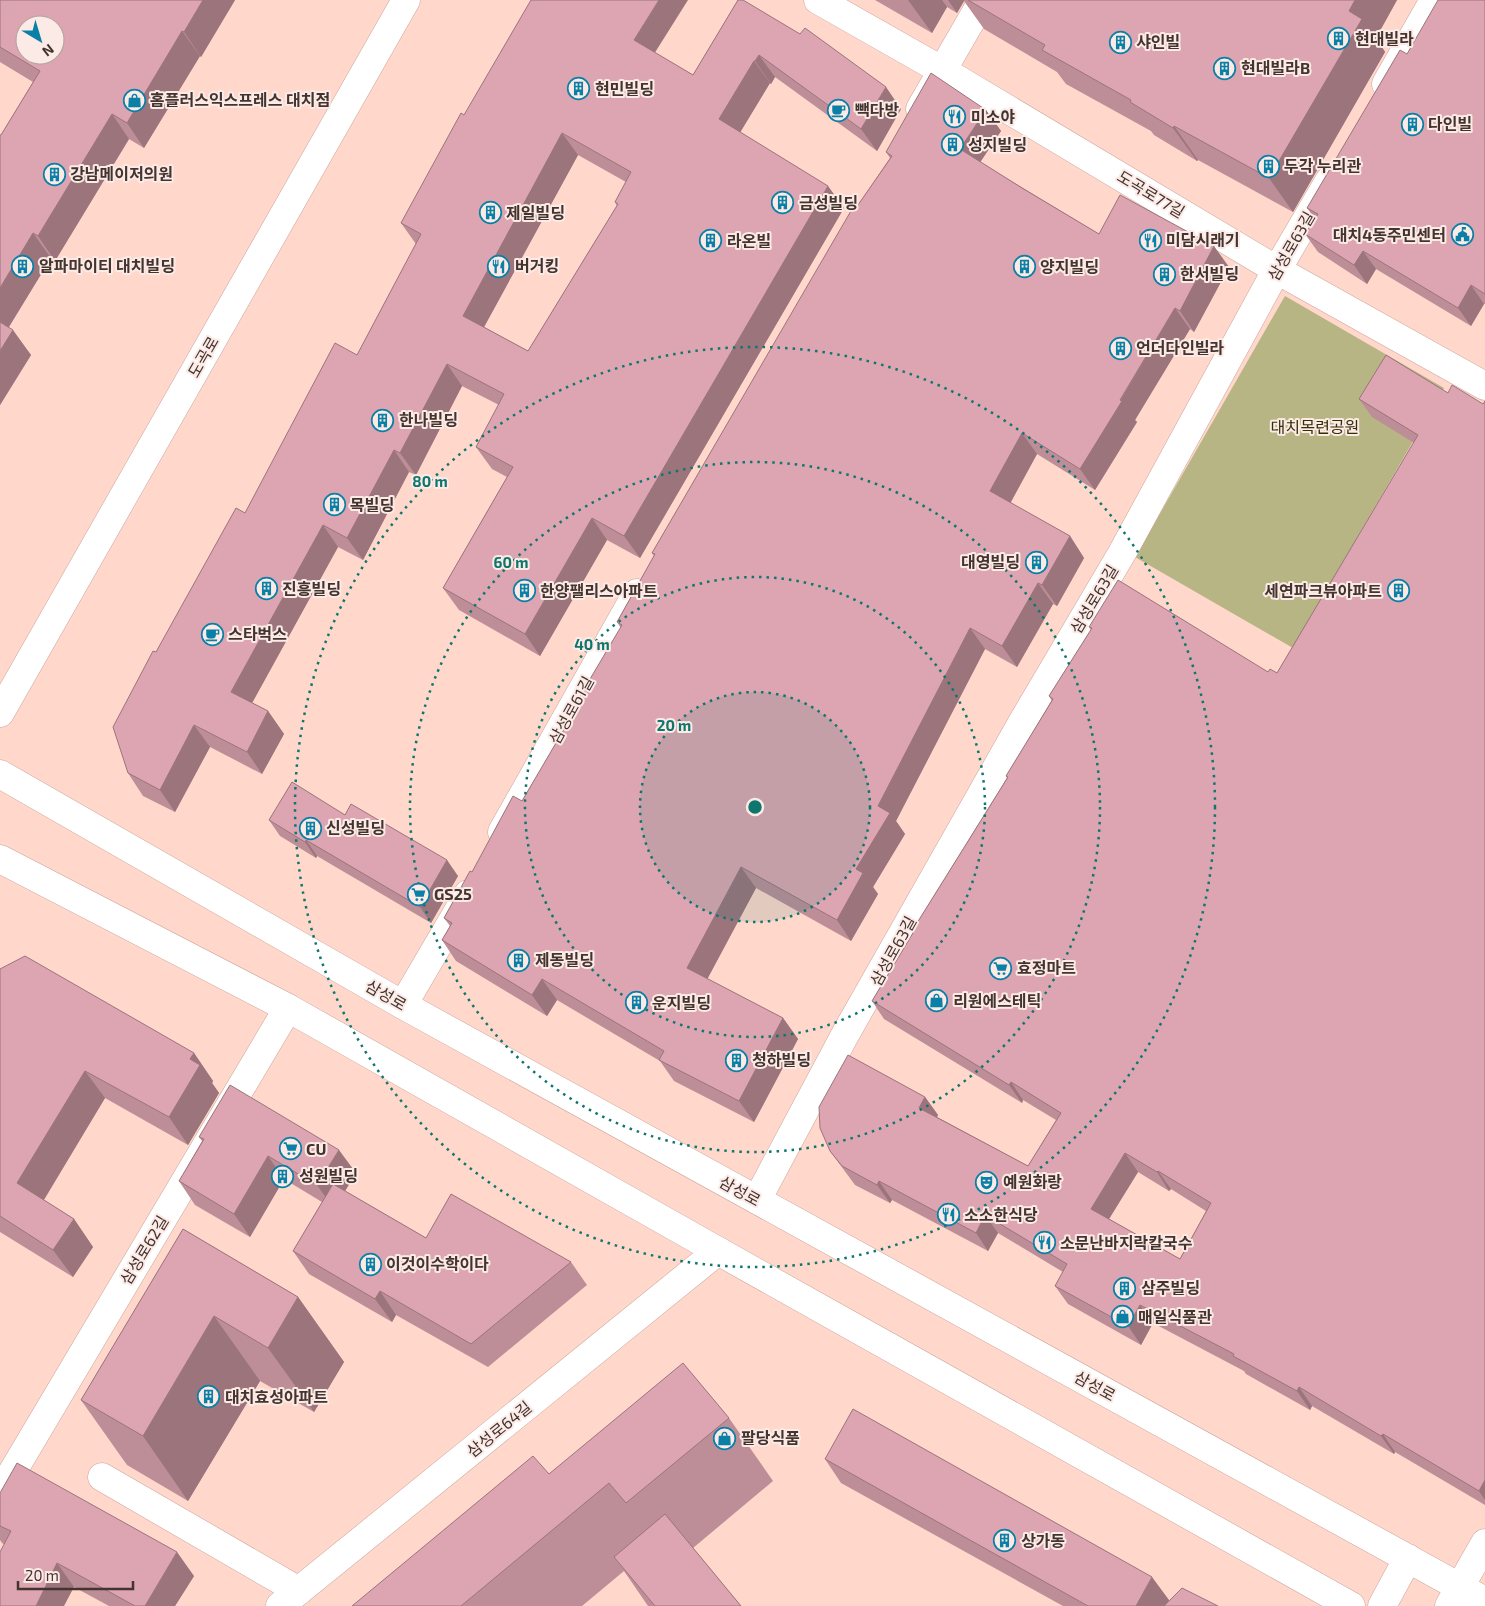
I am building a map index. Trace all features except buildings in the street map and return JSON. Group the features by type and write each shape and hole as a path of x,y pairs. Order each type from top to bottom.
{"street":[{"name":"도곡로","path":"0,713 406,0"},
{"name":"도곡로77길","path":"818,0 942,70 1277,270 1485,386"},
{"path":"909,127 983,0"},
{"path":"1374,103 1434,0"},
{"name":"삼성로63길","path":"757,1200 846,1033 1023,721 1122,553 1277,270 1340,163"},
{"name":"삼성로61길","path":"403,1005 651,570"},
{"name":"삼성로","path":"0,774 403,1005 1408,1558 1454,1597 1485,1601"},
{"path":"0,859 288,1008 1352,1606"},
{"name":"삼성로62길","path":"0,1494 288,1008"},
{"name":"삼성로64길","path":"290,1599 718,1251"},
{"path":"102,1477 290,1599"},
{"path":"1454,1597 1485,1543"},
{"path":"1382,1606 1408,1558"}],"green space":[{"name":"대치목련공원","path":"1285,296 1444,388 1293,648 1135,557"}],"place":[{"name":"현대빌라","path":"1339,39"},
{"name":"샤인빌","path":"1120,42"},
{"name":"현대빌라B","path":"1225,68"},
{"name":"현민빌딩","path":"579,89"},
{"name":"홈플러스익스프레스 대치점","path":"134,100"},
{"name":"빽다방","path":"839,110"},
{"name":"미소야","path":"955,117"},
{"name":"다인빌","path":"1412,124"},
{"name":"성지빌딩","path":"952,145"},
{"name":"두각 누리관","path":"1268,166"},
{"name":"강남메이저의원","path":"54,174"},
{"name":"금성빌딩","path":"783,203"},
{"name":"제일빌딩","path":"490,213"},
{"name":"대치4동주민센터","path":"1462,235"},
{"name":"미담시래기","path":"1150,240"},
{"name":"라온빌","path":"711,241"},
{"name":"알파마이티 대치빌딩","path":"23,266"},
{"name":"버거킹","path":"499,266"},
{"name":"양지빌딩","path":"1024,267"},
{"name":"한서빌딩","path":"1164,274"},
{"name":"언더다인빌라","path":"1120,348"},
{"name":"한나빌딩","path":"383,420"},
{"name":"목빌딩","path":"334,505"},
{"name":"대영빌딩","path":"1036,562"},
{"name":"진흥빌딩","path":"266,589"},
{"name":"한양팰리스아파트","path":"524,591"},
{"name":"세연파크뷰아파트","path":"1398,591"},
{"name":"스타벅스","path":"212,634"},
{"name":"신성빌딩","path":"310,828"},
{"name":"GS25","path":"418,894"},
{"name":"제동빌딩","path":"519,960"},
{"name":"효정마트","path":"1001,968"},
{"name":"리원에스테틱","path":"937,1001"},
{"name":"운지빌딩","path":"636,1003"},
{"name":"청하빌딩","path":"736,1060"},
{"name":"CU","path":"290,1149"},
{"name":"성원빌딩","path":"283,1176"},
{"name":"예원화랑","path":"987,1182"},
{"name":"소소한식당","path":"948,1215"},
{"name":"소문난바지락칼국수","path":"1044,1243"},
{"name":"이것이수학이다","path":"370,1264"},
{"name":"삼주빌딩","path":"1125,1288"},
{"name":"매일식품관","path":"1122,1317"},
{"name":"대치효성아파트","path":"209,1397"},
{"name":"팔당식품","path":"725,1438"},
{"name":"상가동","path":"1005,1541"}]}
